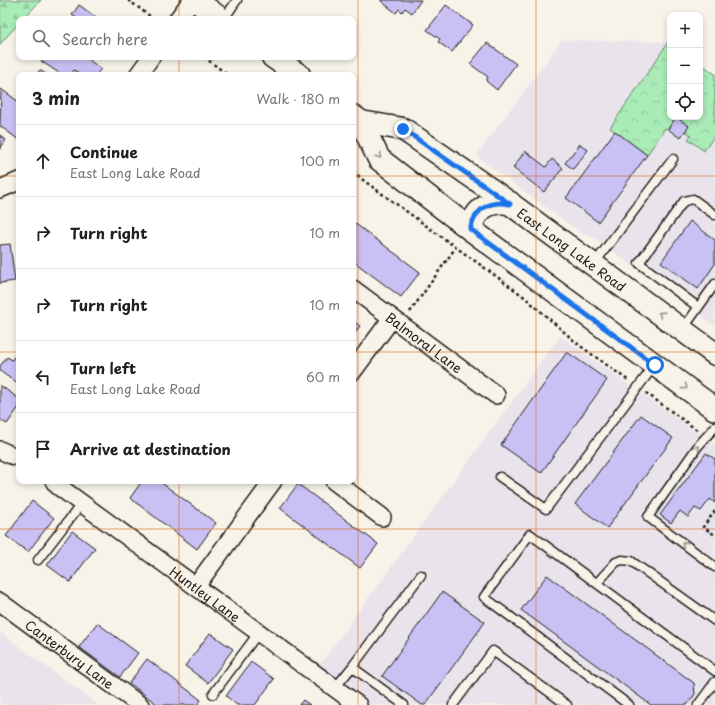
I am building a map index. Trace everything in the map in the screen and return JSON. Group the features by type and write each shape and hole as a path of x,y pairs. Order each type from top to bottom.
{"main road":[{"path":"195,0 217,16"},
{"path":"278,60 295,72"},
{"name":"East Long Lake Road","path":"357,119 403,129 510,204 715,354"},
{"name":"East Long Lake Road","path":"357,119 378,159 470,229 715,409"},
{"path":"470,229 475,216 486,206 499,202 510,204"}],"street":[{"path":"180,16 192,0"},
{"path":"140,72 149,60"},
{"path":"0,189 16,182"},
{"name":"Balmoral Lane","path":"356,291 496,395"},
{"path":"356,368 396,321"},
{"path":"0,450 16,456"},
{"name":"Huntley Lane","path":"56,484 335,688 353,704"},
{"path":"196,586 271,484"},
{"path":"338,484 382,517"},
{"name":"Canterbury Lane","path":"0,602 140,705"}],"lane":[{"path":"226,16 237,0"},
{"path":"594,265 673,159"},
{"path":"698,307 639,263 684,201 693,199 715,215"},
{"path":"682,329 715,284"},
{"path":"500,477 546,509 655,365"},
{"path":"715,426 698,446 648,517 715,568"},
{"path":"38,560 82,503"},
{"path":"629,705 484,598 530,534 715,671"},
{"path":"597,583 616,562 622,560 631,562 715,620"},
{"path":"335,688 421,575"},
{"path":"213,694 259,632"},
{"path":"453,705 492,651 567,705"},
{"path":"352,667 404,705"},
{"path":"698,705 715,682"}],"path":[{"path":"128,0 150,16"},
{"path":"208,60 224,72"},
{"path":"356,173 363,180 522,295 579,345 700,432"},
{"path":"396,321 456,247"},
{"path":"715,511 703,527 715,535"}],"shaded area":[{"path":"562,40 667,42 667,120 703,120 703,65 715,74 715,326 593,237 582,234 476,156"},
{"path":"560,336 715,445 715,705 339,705 307,682"},
{"path":"0,632 98,705 0,705"}],"green space":[{"path":"0,0 41,0 26,16 16,16 16,26 0,44"},
{"path":"667,44 667,120 674,120 668,129 665,128 647,155 610,128"},
{"path":"703,65 715,74 715,135 704,151 688,139 691,135 685,131 689,126 680,120 703,120"}],"building":[{"path":"381,0 421,0 412,13 405,8 402,12 399,9 396,13"},
{"path":"79,5 94,16 74,16 72,15"},
{"path":"446,5 473,25 452,52 438,42 440,39 427,30"},
{"path":"487,43 516,64 497,90 486,81 488,77 470,64"},
{"path":"89,60 101,69 98,72 77,72 74,70 72,72 58,72 41,61"},
{"path":"1,89 16,100 16,138 0,126"},
{"path":"674,120 680,120 689,126 680,138 668,129"},
{"path":"615,131 647,155 598,222 566,198"},
{"path":"0,135 6,140 0,149"},
{"path":"580,144 588,150 573,169 565,163"},
{"path":"525,151 546,167 552,159 563,168 544,192 513,168"},
{"path":"690,221 715,240 715,264 698,289 661,262"},
{"path":"356,224 420,272 401,297 356,263"},
{"path":"10,244 15,281 0,283 0,245"},
{"path":"356,323 360,326 356,331"},
{"path":"567,352 607,380 541,473 501,445"},
{"path":"16,354 16,383 0,371 0,366 7,357 12,360"},
{"path":"0,385 16,397 16,411 7,424 0,420"},
{"path":"641,415 673,438 607,528 575,504"},
{"path":"706,453 715,459 715,503 710,499 701,511 695,508 688,517 680,511 671,523 660,515"},
{"path":"140,484 163,484 216,523 197,549 130,498"},
{"path":"298,484 378,544 360,568 280,508"},
{"path":"32,501 54,518 28,552 6,536"},
{"path":"72,531 95,548 70,582 47,565"},
{"path":"547,575 694,683 695,694 687,705 651,705 521,610"},
{"path":"442,592 485,622 425,705 422,705 382,676"},
{"path":"97,623 138,653 120,677 79,647"},
{"path":"210,633 233,649 208,683 185,666"},
{"path":"147,659 201,700 197,705 158,705 129,683"},
{"path":"251,662 274,679 255,705 237,705 226,696"},
{"path":"303,700 310,705 299,705"}],"route":[{"path":"403,129 510,204 499,202 486,206 475,216 470,229 655,365"}]}
